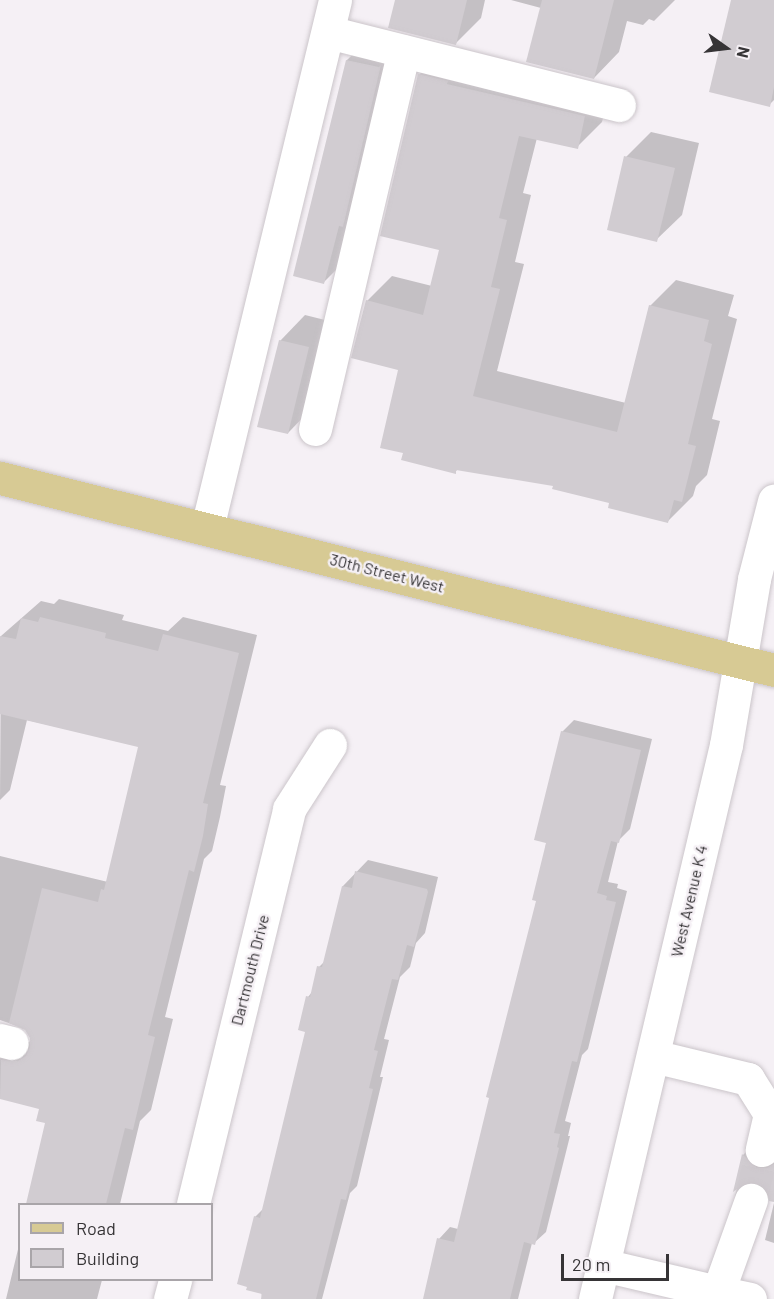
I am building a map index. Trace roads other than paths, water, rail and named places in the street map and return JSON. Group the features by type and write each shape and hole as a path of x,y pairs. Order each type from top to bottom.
{"main road":[{"name":"30th Street West","path":"0,478 774,670"}],"street":[{"path":"207,528 336,0"},
{"path":"328,32 619,105"},
{"path":"315,429 404,51"},
{"name":"West Avenue K 4","path":"595,1299 726,745 754,579 774,501"},
{"name":"Dartmouth Drive","path":"193,1203 289,808 330,745"},
{"path":"653,1056 748,1079 770,1114 762,1150"},
{"path":"718,1295 751,1200"},
{"path":"603,1265 718,1295 750,1299"},
{"path":"170,1299 175,1281"}],"tunnel":[{"path":"751,1200 762,1150"}]}
